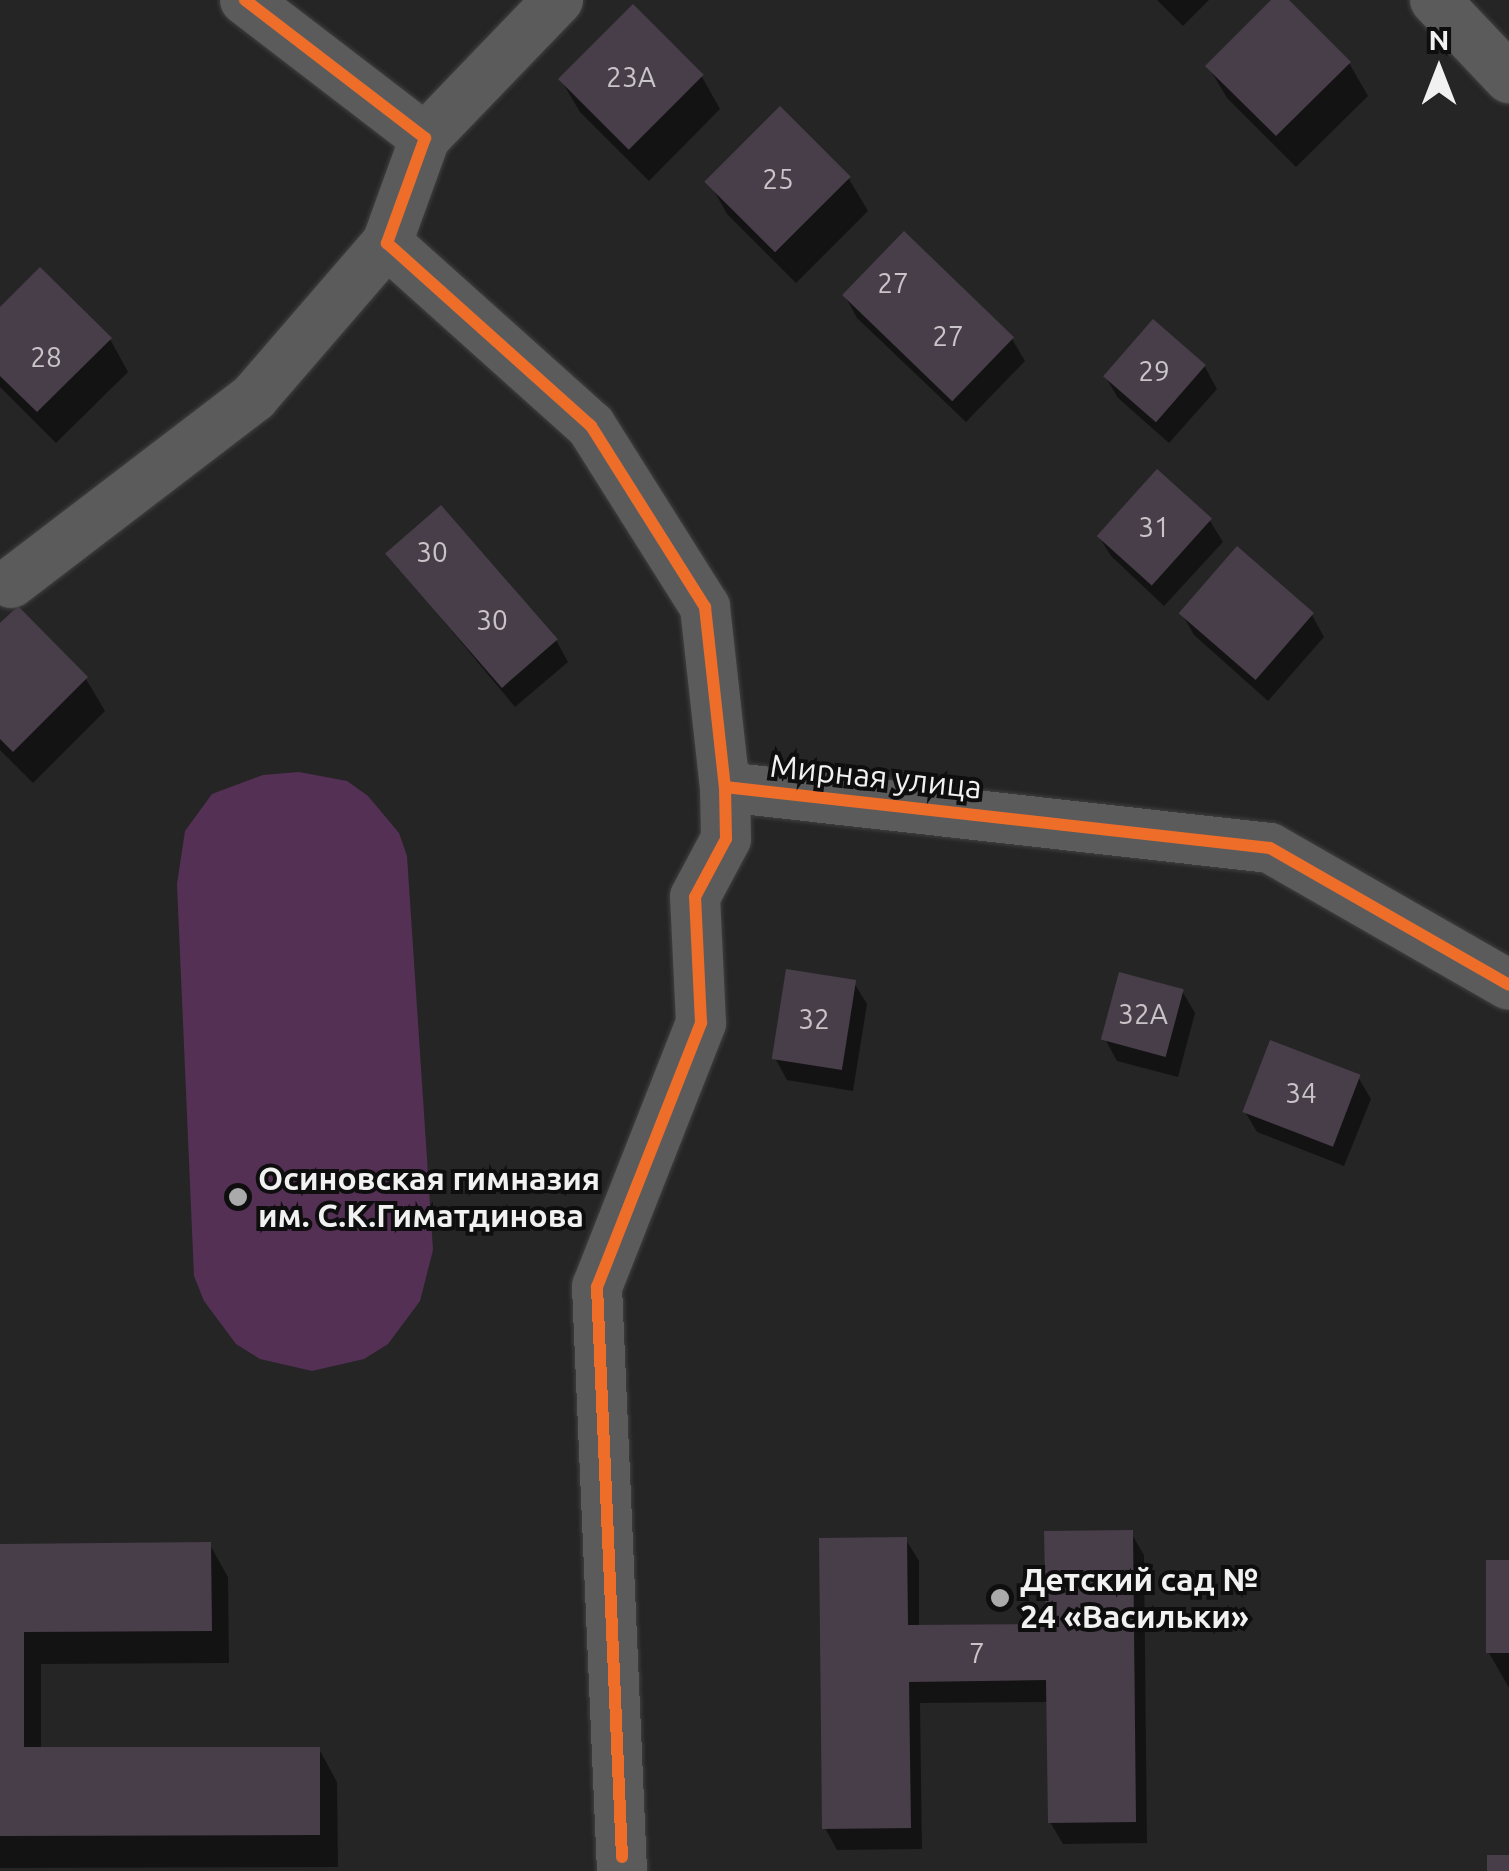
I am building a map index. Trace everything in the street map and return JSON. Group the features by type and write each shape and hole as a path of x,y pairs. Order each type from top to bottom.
{"street":[{"path":"245,0 424,138"},
{"path":"11,583 254,397 387,244 424,138 558,0"},
{"path":"1434,0 1509,78"},
{"name":"Мирная улица","path":"387,244 591,426 705,607 725,787 1270,848 1509,985"},
{"path":"622,1864 596,1287 701,1022 695,897 726,840 725,787"}],"shaded area":[{"path":"299,772 347,781 368,796 399,833 407,856 433,1250 420,1301 388,1344 364,1359 312,1371 260,1359 236,1344 204,1301 194,1276 177,884 185,831 212,794 263,775"}],"building":[{"path":"1271,0 1289,0 1351,62 1276,136 1205,66"},
{"path":"633,4 704,75 629,150 558,79"},
{"path":"780,106 851,177 775,252 704,182"},
{"path":"904,231 1014,337 952,401 842,295"},
{"path":"40,267 112,338 37,412 0,376 0,307"},
{"path":"1153,319 1206,365 1156,422 1103,376"},
{"path":"1157,469 1212,519 1152,585 1097,536"},
{"path":"441,505 558,639 502,688 385,554"},
{"path":"1237,546 1314,613 1256,680 1179,613"},
{"path":"18,606 88,677 13,752 0,739 0,623"},
{"path":"786,969 856,980 842,1070 772,1059"},
{"path":"1119,972 1184,989 1166,1057 1101,1040"},
{"path":"1270,1040 1361,1075 1333,1147 1242,1112"},
{"path":"1133,1530 1136,1822 1048,1823 1046,1680 909,1682 911,1828 822,1829 819,1538 907,1537 908,1625 1046,1624 1044,1531"},
{"path":"211,1542 212,1631 24,1632 24,1747 320,1747 320,1835 0,1836 0,1544"},
{"path":"1486,1560 1509,1560 1509,1653 1486,1653"},
{"path":"1487,1855 1509,1855 1509,1871 1487,1871"}],"cycle path":[{"path":"245,0 425,138 387,243 591,426 705,607 725,787 1270,848 1509,985"},
{"path":"622,1857 597,1287 701,1023 695,897 726,839 725,787"}],"place":[{"name":"Осиновская гимназия им. С.К.Гиматдинова","path":"238,1197"},
{"name":"Детский сад № 24 «Васильки»","path":"1000,1598"}]}
